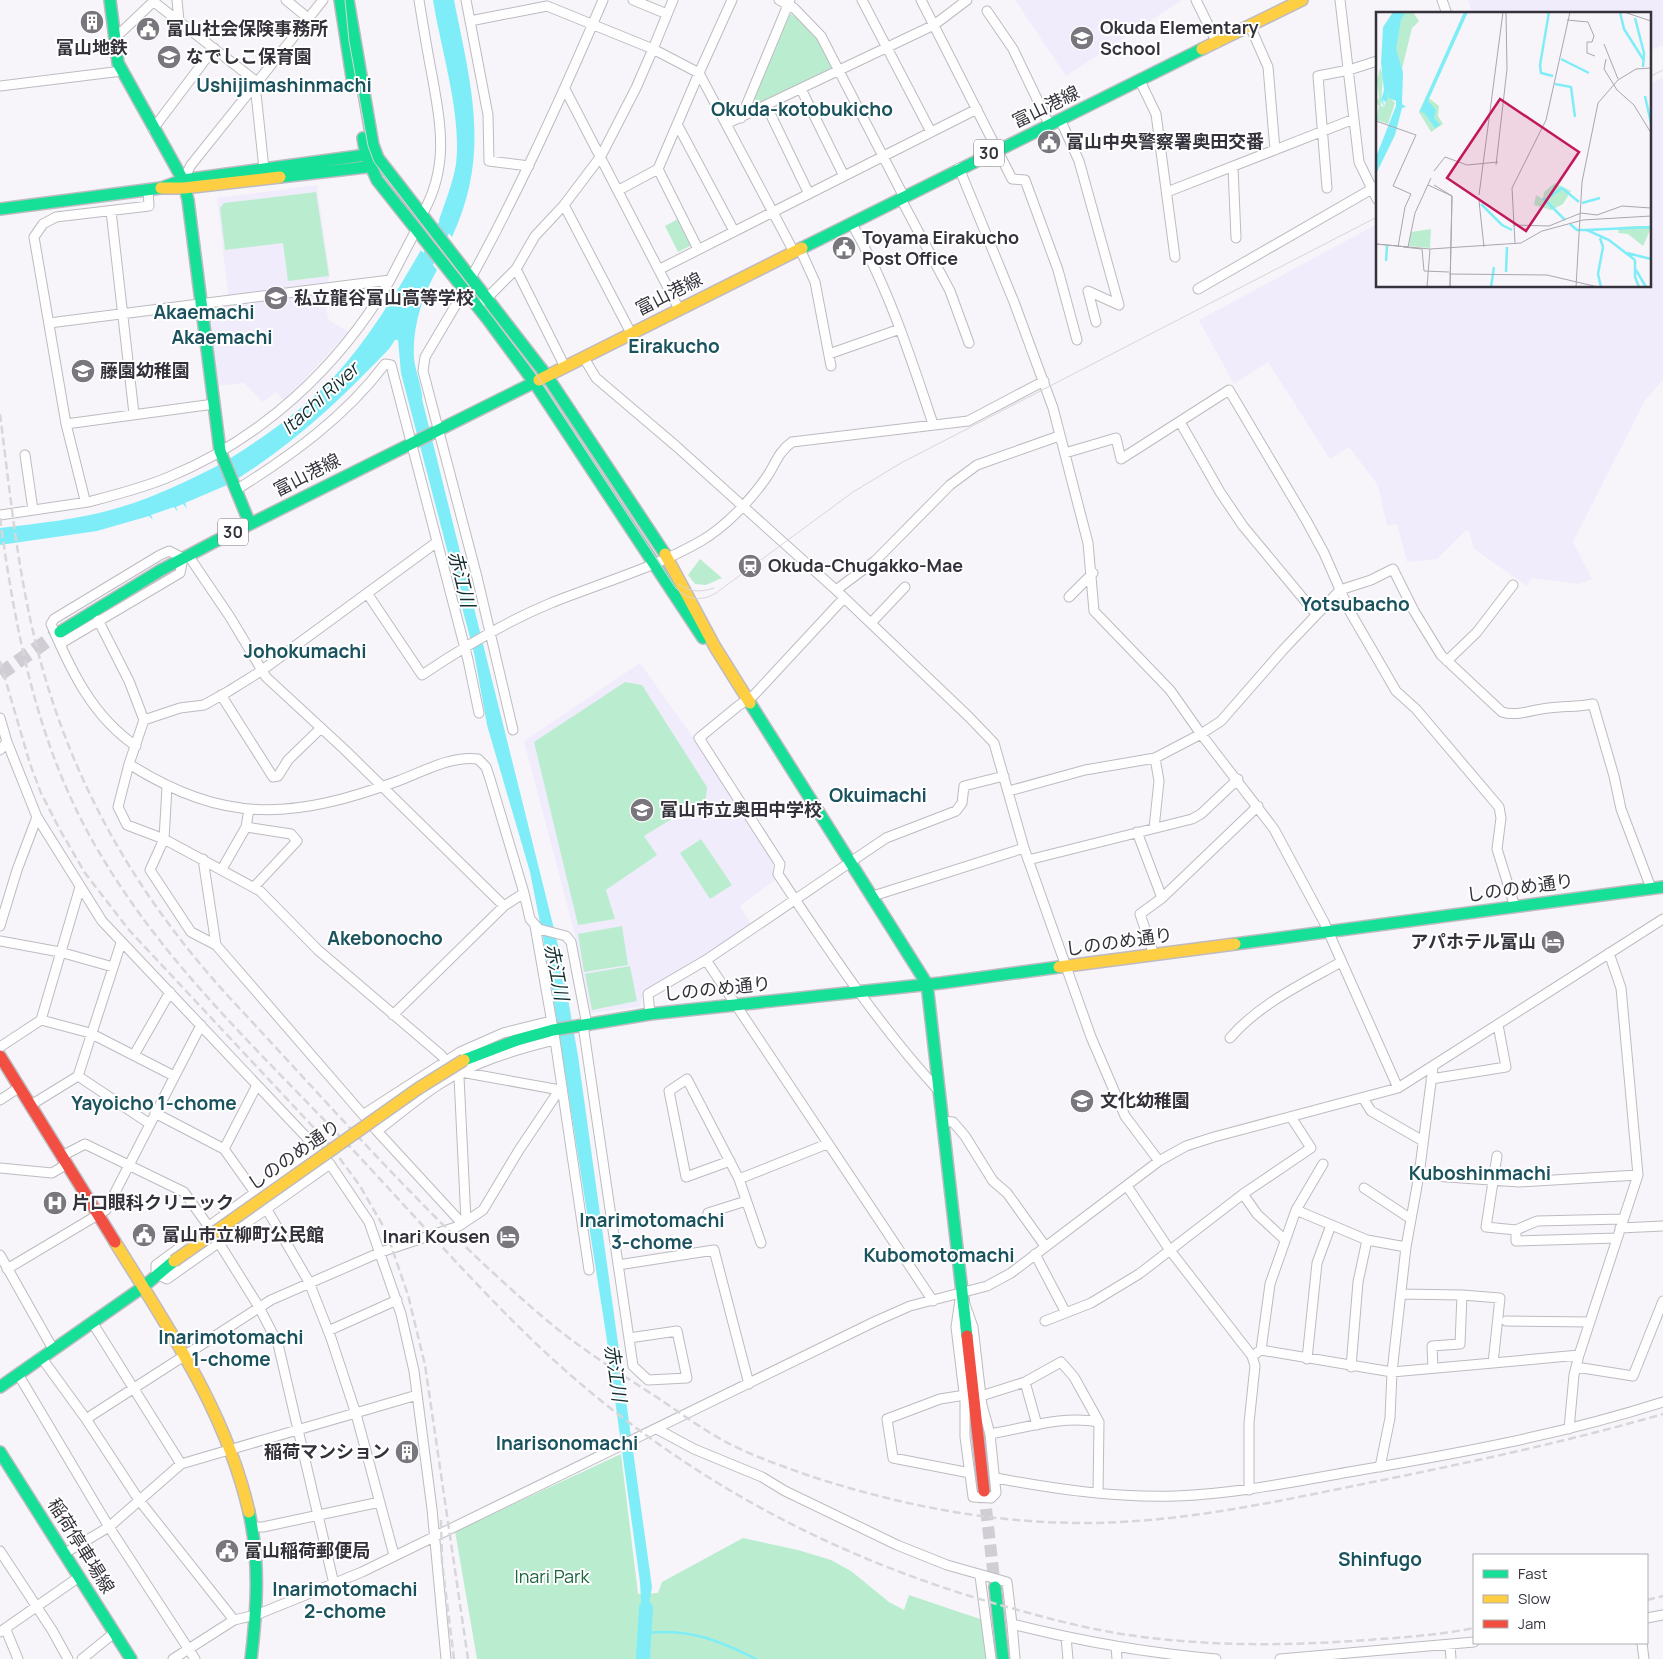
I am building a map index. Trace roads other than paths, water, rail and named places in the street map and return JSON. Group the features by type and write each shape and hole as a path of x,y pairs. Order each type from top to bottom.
{"street":[{"path":"110,0 114,38 122,71 184,184"},
{"path":"177,0 179,22"},
{"path":"286,0 308,18"},
{"path":"250,524 221,455 202,303 184,184 186,173 323,0"},
{"path":"340,0 377,180 478,307 534,382 653,564 703,637 715,647"},
{"path":"348,0 373,145 372,159 426,217 547,376 667,558 715,647 927,984 984,1491"},
{"path":"418,0 442,137 441,162 436,188 426,217"},
{"path":"466,0 488,115 489,160 529,166"},
{"path":"472,276 529,166 565,89 603,0"},
{"path":"633,0 667,14"},
{"path":"478,307 516,269 535,236 564,205 601,156 636,88 673,0"},
{"path":"619,190 658,169 732,0"},
{"path":"779,0 789,2 821,36 840,70 902,198 950,291 969,343"},
{"path":"862,0 931,132"},
{"path":"921,0 1012,179 1025,180 1058,270 1077,340"},
{"path":"726,124 934,25 967,0"},
{"path":"1196,0 1217,43"},
{"name":"富山港線","path":"60,632 186,556 584,358 678,309 852,224 959,168 1302,0"},
{"path":"1198,289 1374,188 1359,162 1340,0"},
{"path":"114,38 155,1 256,83 264,169"},
{"path":"741,118 789,2"},
{"path":"470,21 547,3 592,25 653,49 699,73 772,212 815,282 831,366"},
{"path":"987,10 1013,49 1049,124"},
{"path":"1250,26 1268,66 1275,150"},
{"path":"153,129 214,48"},
{"path":"1327,188 1318,76 1349,70 1376,60"},
{"path":"0,86 122,71"},
{"path":"1140,81 1156,114 1175,257"},
{"path":"565,89 660,269 678,309"},
{"path":"801,89 844,176"},
{"path":"766,105 809,194"},
{"path":"660,269 977,109"},
{"path":"1060,119 1079,161 1118,305 1088,291 1096,322"},
{"path":"1167,192 1354,120"},
{"path":"677,124 734,231"},
{"path":"0,209 148,190 264,169 372,159"},
{"path":"184,184 372,159"},
{"path":"1233,167 1236,238"},
{"path":"959,168 1044,381 1088,543 1093,574 1094,611 1170,690 1201,734 1238,779 1274,829 1328,931 1398,1088"},
{"path":"658,169 698,249"},
{"path":"88,502 85,500 66,424 34,237 43,224 56,217 149,206 148,190"},
{"path":"564,205 631,333"},
{"path":"111,211 121,314 134,414"},
{"path":"852,224 867,250 900,329 933,424"},
{"path":"0,515 88,502 168,477 221,455 289,404 351,338 373,308 419,234"},
{"path":"516,269 565,367"},
{"path":"49,323 390,280"},
{"path":"464,291 425,358 424,371 487,635 513,730"},
{"path":"829,354 900,329"},
{"path":"584,358 596,378 836,590 994,743 1024,848 1090,1038 1125,1116 1160,1161"},
{"path":"235,489 266,471 335,420 369,385 386,364 391,365 414,441 437,542 465,647 479,713"},
{"path":"367,593 422,675 465,647 550,604 667,558 717,530 766,479 782,450 792,442 968,421 1044,381"},
{"path":"1065,453 1116,438 1121,459 1229,390 1306,520 1349,610 1396,691 1416,709 1499,807 1501,818 1497,849 1515,907"},
{"path":"66,424 214,404"},
{"path":"1180,422 1203,464 1234,512 1316,614"},
{"path":"836,590 875,561 950,485 977,465 1060,436"},
{"path":"24,454 33,510"},
{"path":"144,720 180,708 204,704 221,695 261,670 437,542"},
{"path":"136,746 115,730 79,685 51,624 54,619 169,551 186,556 230,617 261,670 504,906"},
{"path":"60,644 180,573 186,556"},
{"path":"1009,791 1085,770 1155,758 1201,734 1221,721 1316,614 1340,590 1371,580 1393,569 1414,611 1447,662 1502,712 1510,714 1593,704 1614,776 1621,808 1651,888"},
{"path":"1068,597 1093,574"},
{"path":"1447,662 1480,628 1513,585"},
{"path":"871,623 905,588"},
{"path":"844,598 754,695 699,738 780,864 778,874 857,991 908,1057 938,1090"},
{"path":"98,620 129,681 144,720 129,764 118,806 127,825 164,839 260,891 318,950 459,1073 561,1088"},
{"path":"221,695 273,777 278,776 288,760 321,728"},
{"path":"1,723 6,742 37,817 102,921 316,1148 330,1164 369,1222 397,1300 414,1371 434,1535 446,1659"},
{"path":"0,750 6,742"},
{"path":"1154,828 1159,781 1155,758"},
{"path":"129,764 167,787 195,798 249,809 281,810 320,806 382,787 457,760 478,759 486,767 530,919 537,927 566,936 571,942 633,1366 648,1380 687,1378 677,1332 629,1338"},
{"path":"650,1014 648,994 706,960 886,838 956,811 962,803 964,786 1004,776"},
{"path":"1028,860 1192,820 1201,814 1238,779"},
{"path":"167,787 164,839 150,870 192,932 216,945 377,1131 458,1220 466,1221"},
{"path":"1154,955 1140,914 1162,898 1258,806"},
{"path":"222,869 246,827 249,809"},
{"path":"0,926 17,870 37,817"},
{"path":"246,827 291,834 297,841 254,887"},
{"path":"1138,832 1162,898"},
{"path":"872,896 1024,848"},
{"path":"203,859 216,945"},
{"path":"0,1047 40,1020 80,887"},
{"name":"しののめ通り","path":"0,1387 143,1287 156,1274 174,1261 427,1082 464,1060 517,1040 554,1030 650,1014 1065,967 1663,887"},
{"path":"393,1015 504,906 524,893"},
{"path":"173,1659 234,1620 256,1615 290,1599 334,1584 434,1535 468,1522 876,1321 910,1306 987,1286 1011,1273 1160,1161 1186,1146 1248,1127 1398,1088 1663,919"},
{"path":"537,927 589,1270"},
{"path":"0,941 60,952 113,967"},
{"path":"31,1105 78,1076 90,1033 121,943"},
{"path":"1569,1429 1579,1355 1638,1175 1621,988 1609,953"},
{"path":"706,960 933,1301"},
{"path":"1230,1038 1244,1021 1296,987 1341,962"},
{"path":"134,1055 170,992"},
{"path":"40,1020 90,1033 174,1076"},
{"path":"7,1269 106,1210 200,1025"},
{"path":"1431,1079 1506,1067 1498,1025"},
{"path":"364,1114 445,1060 503,1033 554,1030"},
{"path":"377,1131 438,1086 459,1073 554,1030"},
{"path":"0,1056 202,1385 240,1473 256,1545 256,1615 251,1659"},
{"path":"1380,1467 1390,1418 1392,1372 1406,1247 1419,1174 1433,1067"},
{"path":"459,1073 466,1221"},
{"path":"78,1076 150,1124"},
{"path":"730,1161 686,1178 669,1091 687,1079 730,1161 761,1243"},
{"path":"224,1149 257,1085"},
{"path":"0,1100 20,1088"},
{"path":"86,1419 258,1307 309,1282 381,1252 459,1226 484,1210 519,1150 561,1088"},
{"path":"1362,1098 1371,1111 1423,1141"},
{"path":"155,1113 224,1149 266,1208 309,1282 356,1414 394,1555"},
{"path":"1045,1321 1112,1292 1140,1274 1169,1249 1243,1194 1311,1148 1291,1117"},
{"path":"942,1121 953,1122 965,1136 993,1181 1007,1193 1045,1246"},
{"path":"0,1168 52,1173 85,1144 184,1192 209,1226 278,1344 300,1430 334,1584"},
{"path":"738,1179 827,1144"},
{"path":"316,1148 156,1265 156,1274 167,1279 330,1164"},
{"path":"1497,1156 1486,1226 1516,1230 1537,1221 1663,1226"},
{"path":"1261,1350 1270,1284 1296,1210 1323,1164"},
{"path":"1419,1174 1520,1182 1638,1175"},
{"path":"1127,1186 1169,1249 1252,1356 1255,1366 1249,1423 1249,1490"},
{"path":"1364,1188 1411,1218"},
{"path":"1243,1194 1257,1214 1285,1240"},
{"path":"708,1213 746,1200"},
{"path":"1296,1210 1367,1240 1406,1247"},
{"path":"1307,1359 1317,1263 1331,1225"},
{"path":"1516,1230 1516,1241 1617,1238"},
{"path":"1351,1367 1358,1282 1367,1240"},
{"path":"618,1265 714,1250 749,1384"},
{"path":"1035,1254 1066,1312"},
{"path":"0,1255 53,1349"},
{"path":"961,1293 971,1317 981,1396 990,1434 996,1478 996,1492 992,1498 973,1498 965,1438 964,1395 956,1327 961,1293"},
{"path":"1401,1294 1500,1298 1493,1363"},
{"path":"1433,1368 1432,1346 1460,1344 1462,1295"},
{"path":"328,1331 397,1300"},
{"path":"1576,1367 1633,1376 1663,1301"},
{"path":"1506,1321 1590,1322"},
{"path":"92,1322 181,1464"},
{"path":"1252,1356 1261,1350 1351,1367 1392,1372 1579,1355"},
{"path":"41,1358 86,1419 139,1500 234,1620"},
{"path":"981,1396 1025,1382 1061,1362 1074,1377 1099,1422 1098,1493"},
{"path":"18,1374 109,1527 195,1659"},
{"path":"1025,1382 1037,1425"},
{"path":"66,1553 109,1527 181,1464 417,1395"},
{"path":"964,1395 940,1399 887,1419 893,1458 970,1473"},
{"path":"996,1478 1049,1488 1098,1493 1176,1496 1249,1490 1493,1447 1569,1429 1663,1402"},
{"path":"990,1434 1054,1420 1099,1422"},
{"path":"657,1429 694,1450 762,1477 785,1491 898,1545 980,1576 1007,1582 1015,1659"},
{"name":"稲荷停車場線","path":"0,1452 66,1553 131,1659"},
{"path":"252,1526 263,1527 380,1502"},
{"path":"0,1552 52,1630 68,1659"},
{"path":"980,1576 990,1659"},
{"path":"18,1659 3,1631 79,1577"},
{"path":"995,1587 1003,1659"},
{"path":"1648,1618 1663,1615"},
{"path":"1012,1624 1164,1657 1216,1659"},
{"path":"82,1659 114,1633"},
{"path":"1066,1637 1068,1659"},
{"path":"1280,1659 1473,1642"},
{"path":"1642,1644 1644,1659"},
{"path":"1450,1645 1451,1659"},
{"path":"1116,1646 1117,1659"}],"water":[{"path":"433,0 454,0 466,61 474,119 471,177 464,206 452,237 439,220 456,164 456,125 450,82"},
{"path":"421,250 437,270 423,301 416,324 414,359 422,399 560,953 578,1056 652,1587 643,1636 640,1582 606,1334 547,958 530,872 487,725 474,653 401,373 398,340 395,340 372,367 336,402 298,435 258,465 237,479 229,459 283,422 332,379 369,333"},
{"path":"219,465 227,485 185,503 187,509 183,504 176,507 178,512 174,507 151,515 153,520 149,516 97,531 0,545 0,528 76,518 121,507 159,494"}],"waterway":[{"name":"Itachi River","path":"420,275 452,212"},
{"name":"赤江川","path":"643,1659 646,1608"},
{"path":"645,1633 676,1632 703,1637 729,1646 756,1659"}],"tunnel":[{"path":"0,674 60,632"},
{"path":"984,1491 995,1587"}],"tram line":[{"path":"345,0 349,41 368,146 374,162 534,371 675,587 689,597 705,598 716,593 853,492 901,463 1376,218"},
{"path":"1650,76 1663,70"},
{"path":"679,584 687,589 696,591 714,588"}],"railway":[{"path":"0,414 13,520 32,627 62,729 82,778 105,824 131,869 161,913 228,996 384,1164 465,1246 563,1333 603,1362 714,1435 734,1446 772,1462 810,1476 877,1496 979,1516 1014,1520 1084,1523 1156,1519 1262,1504 1516,1452 1663,1414"},
{"path":"0,518 6,562 23,650 46,736 80,818 128,898 187,974 219,1010 353,1150 474,1281 570,1375 649,1437 695,1469 743,1498 842,1548 894,1570 946,1588 1000,1605 1081,1626 1157,1639 1269,1644 1325,1643 1399,1638 1473,1628"},
{"path":"0,661 30,764 41,793 85,873 129,930 330,1145 360,1186 386,1231 408,1295 425,1365 468,1659"},
{"path":"441,1520 442,1562 454,1659"},
{"path":"1648,1600 1663,1596"}],"place":[{"name":"富山地鉄","path":"92,22"},
{"name":"富山社会保険事務所","path":"148,29"},
{"name":"Okuda Elementary School","path":"1082,38"},
{"name":"なでしこ保育園","path":"169,57"},
{"name":"富山中央警察署奥田交番","path":"1049,142"},
{"name":"Toyama Eirakucho Post Office","path":"844,248"},
{"name":"私立龍谷富山高等学校","path":"276,298"},
{"name":"藤園幼稚園","path":"83,371"},
{"name":"Okuda-Chugakko-Mae","path":"750,566"},
{"name":"富山市立奥田中学校","path":"642,810"},
{"name":"アパホテル富山","path":"1553,942"},
{"name":"文化幼稚園","path":"1082,1101"},
{"name":"片口眼科クリニック","path":"55,1203"},
{"name":"富山市立柳町公民館","path":"144,1235"},
{"name":"Inari Kousen","path":"508,1237"},
{"name":"稲荷マンション","path":"407,1452"},
{"name":"富山稲荷郵便局","path":"227,1551"}],"district":[{"name":"Ushijimashinmachi","path":"284,85"},
{"name":"Okuda-kotobukicho","path":"802,109"},
{"name":"Akaemachi","path":"204,312"},
{"name":"Akaemachi","path":"222,337"},
{"name":"Eirakucho","path":"674,346"},
{"name":"Yotsubacho","path":"1355,604"},
{"name":"Johokumachi","path":"305,651"},
{"name":"Okuimachi","path":"878,795"},
{"name":"Akebonocho","path":"385,938"},
{"name":"Yayoicho 1-chome","path":"154,1103"},
{"name":"Kuboshinmachi","path":"1480,1173"},
{"name":"Inarimotomachi 3-chome","path":"652,1231"},
{"name":"Kubomotomachi","path":"939,1255"},
{"name":"Inarimotomachi 1-chome","path":"231,1348"},
{"name":"Inarisonomachi","path":"567,1443"},
{"name":"Shinfugo","path":"1380,1559"},
{"name":"Inarimotomachi 2-chome","path":"345,1600"}],"park label":[{"name":"Inari Park","path":"552,1577"}]}
